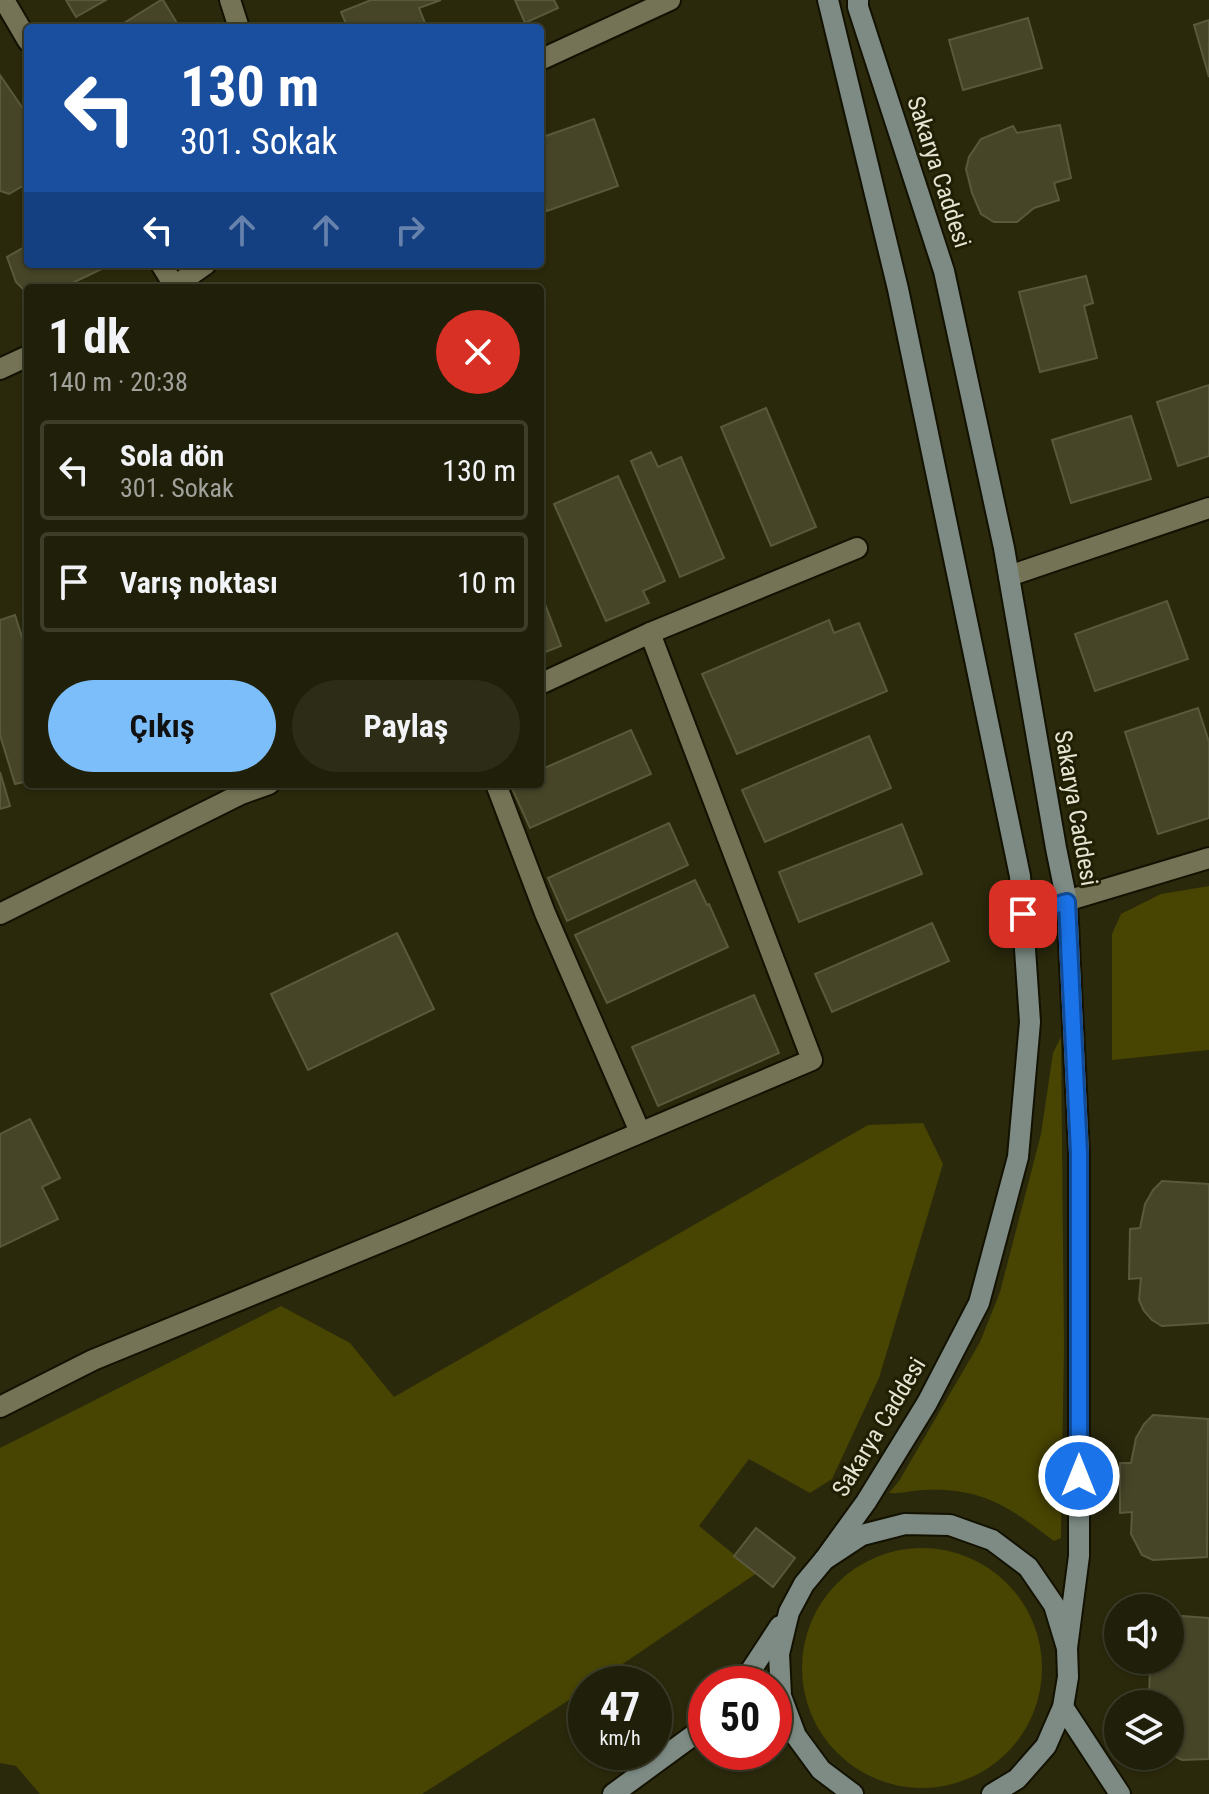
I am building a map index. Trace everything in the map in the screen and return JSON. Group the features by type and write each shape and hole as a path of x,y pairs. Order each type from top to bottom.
{"main road":[{"name":"Sakarya Caddesi","path":"789,1612 804,1584 866,1502 927,1403 979,1303 1018,1157 1030,1022 1020,876 898,289 828,0"},
{"name":"Sakarya Caddesi","path":"858,0 941,261 1009,576 1067,902 1079,1153 1079,1556 1067,1648"},
{"path":"824,1560 862,1535 905,1524 950,1525 992,1540 1028,1567 1054,1605 1067,1648 1068,1677 1063,1707 1046,1746 1017,1779 992,1794"},
{"path":"754,1666 789,1612"},
{"path":"789,1612 779,1654 781,1696 796,1736 821,1770 853,1794"},
{"path":"1063,1707 1120,1794"},
{"path":"613,1794 688,1739"}],"street":[{"path":"4,0 24,34"},
{"path":"230,0 238,24"},
{"path":"544,58 670,0"},
{"path":"178,284 200,268"},
{"path":"0,369 24,358"},
{"path":"1009,576 1209,508"},
{"path":"544,682 650,633 857,548"},
{"path":"0,1407 93,1360 812,1060 650,633"},
{"path":"0,914 258,788"},
{"path":"498,788 545,913 640,1132"},
{"path":"1023,914 1209,858"}],"shaded area":[{"path":"1209,886 1209,1050 1112,1060 1112,934 1121,914 1161,894"},
{"path":"1061,1037 1064,1345 1061,1538 1054,1541 995,1502 964,1492 921,1490 889,1493 980,1342 1000,1292 1041,1134 1053,1053"},
{"path":"923,1123 943,1164 879,1378 832,1479 810,1493 749,1459 699,1526 757,1573 620,1666 568,1666 568,1701 422,1794 40,1794 16,1766 0,1763 0,1448 281,1306 350,1343 394,1397 868,1125"},
{"path":"922,1548 945,1550 968,1557 989,1568 1007,1583 1022,1601 1033,1622 1040,1645 1040,1691 1033,1714 1022,1735 1007,1753 989,1768 968,1779 945,1786 922,1788 899,1786 876,1779 855,1768 837,1753 822,1735 811,1714 804,1691 802,1668 804,1645 811,1622 822,1601 837,1583 855,1568 876,1557 899,1550"}],"building":[{"path":"66,0 106,0 76,17"},
{"path":"163,0 178,24 122,24"},
{"path":"371,0 441,0 419,8 425,24 346,24 341,12"},
{"path":"515,0 554,0 558,8 525,23"},
{"path":"1028,18 1042,68 963,90 949,40"},
{"path":"1209,20 1209,77 1194,25"},
{"path":"0,75 24,110 24,185 9,194 0,191"},
{"path":"594,119 618,186 547,211 544,203 544,137"},
{"path":"1060,125 1071,178 1054,183 1059,200 1034,208 1017,222 994,222 981,214 966,169 969,157 981,139 1013,126 1017,133"},
{"path":"24,247 24,268 104,268 70,284 24,284 24,290 16,282 7,257"},
{"path":"1086,276 1093,303 1084,306 1097,358 1040,372 1019,292"},
{"path":"1209,385 1209,456 1178,466 1157,402"},
{"path":"766,408 816,527 771,546 721,427"},
{"path":"1131,416 1151,479 1071,503 1052,440"},
{"path":"651,452 658,467 681,457 724,558 680,577 631,461"},
{"path":"618,476 665,581 643,591 649,603 606,621 554,504"},
{"path":"544,601 561,646 544,652"},
{"path":"1167,601 1188,659 1095,691 1075,634"},
{"path":"15,615 24,643 24,782 15,784 0,735 0,620"},
{"path":"829,620 834,633 859,623 887,691 737,754 702,674"},
{"path":"1198,708 1209,742 1209,818 1158,834 1125,732"},
{"path":"631,730 651,774 530,828 512,788 544,788 544,768"},
{"path":"869,736 891,788 765,842 742,790"},
{"path":"0,772 10,806 0,809"},
{"path":"669,823 688,865 567,921 548,878"},
{"path":"902,824 922,874 799,922 779,872"},
{"path":"695,880 728,947 607,1003 575,935"},
{"path":"932,923 949,961 832,1012 815,974"},
{"path":"397,933 434,1009 308,1070 271,994"},
{"path":"754,995 779,1053 658,1106 632,1047"},
{"path":"30,1119 60,1178 42,1187 58,1219 0,1247 0,1134"},
{"path":"1162,1181 1209,1184 1209,1323 1162,1326 1144,1311 1139,1300 1141,1278 1129,1279 1130,1229 1140,1228 1145,1204"},
{"path":"1153,1415 1208,1419 1207,1557 1153,1560 1142,1555 1131,1534 1132,1512 1120,1513 1120,1463 1131,1463 1136,1438"},
{"path":"756,1528 795,1558 773,1587 734,1556"},
{"path":"1184,1616 1209,1618 1209,1759 1184,1760 1184,1690 1149,1690 1150,1674 1184,1674"}],"route":[{"path":"1023,914 1067,902 1079,1153 1079,1476"}]}
